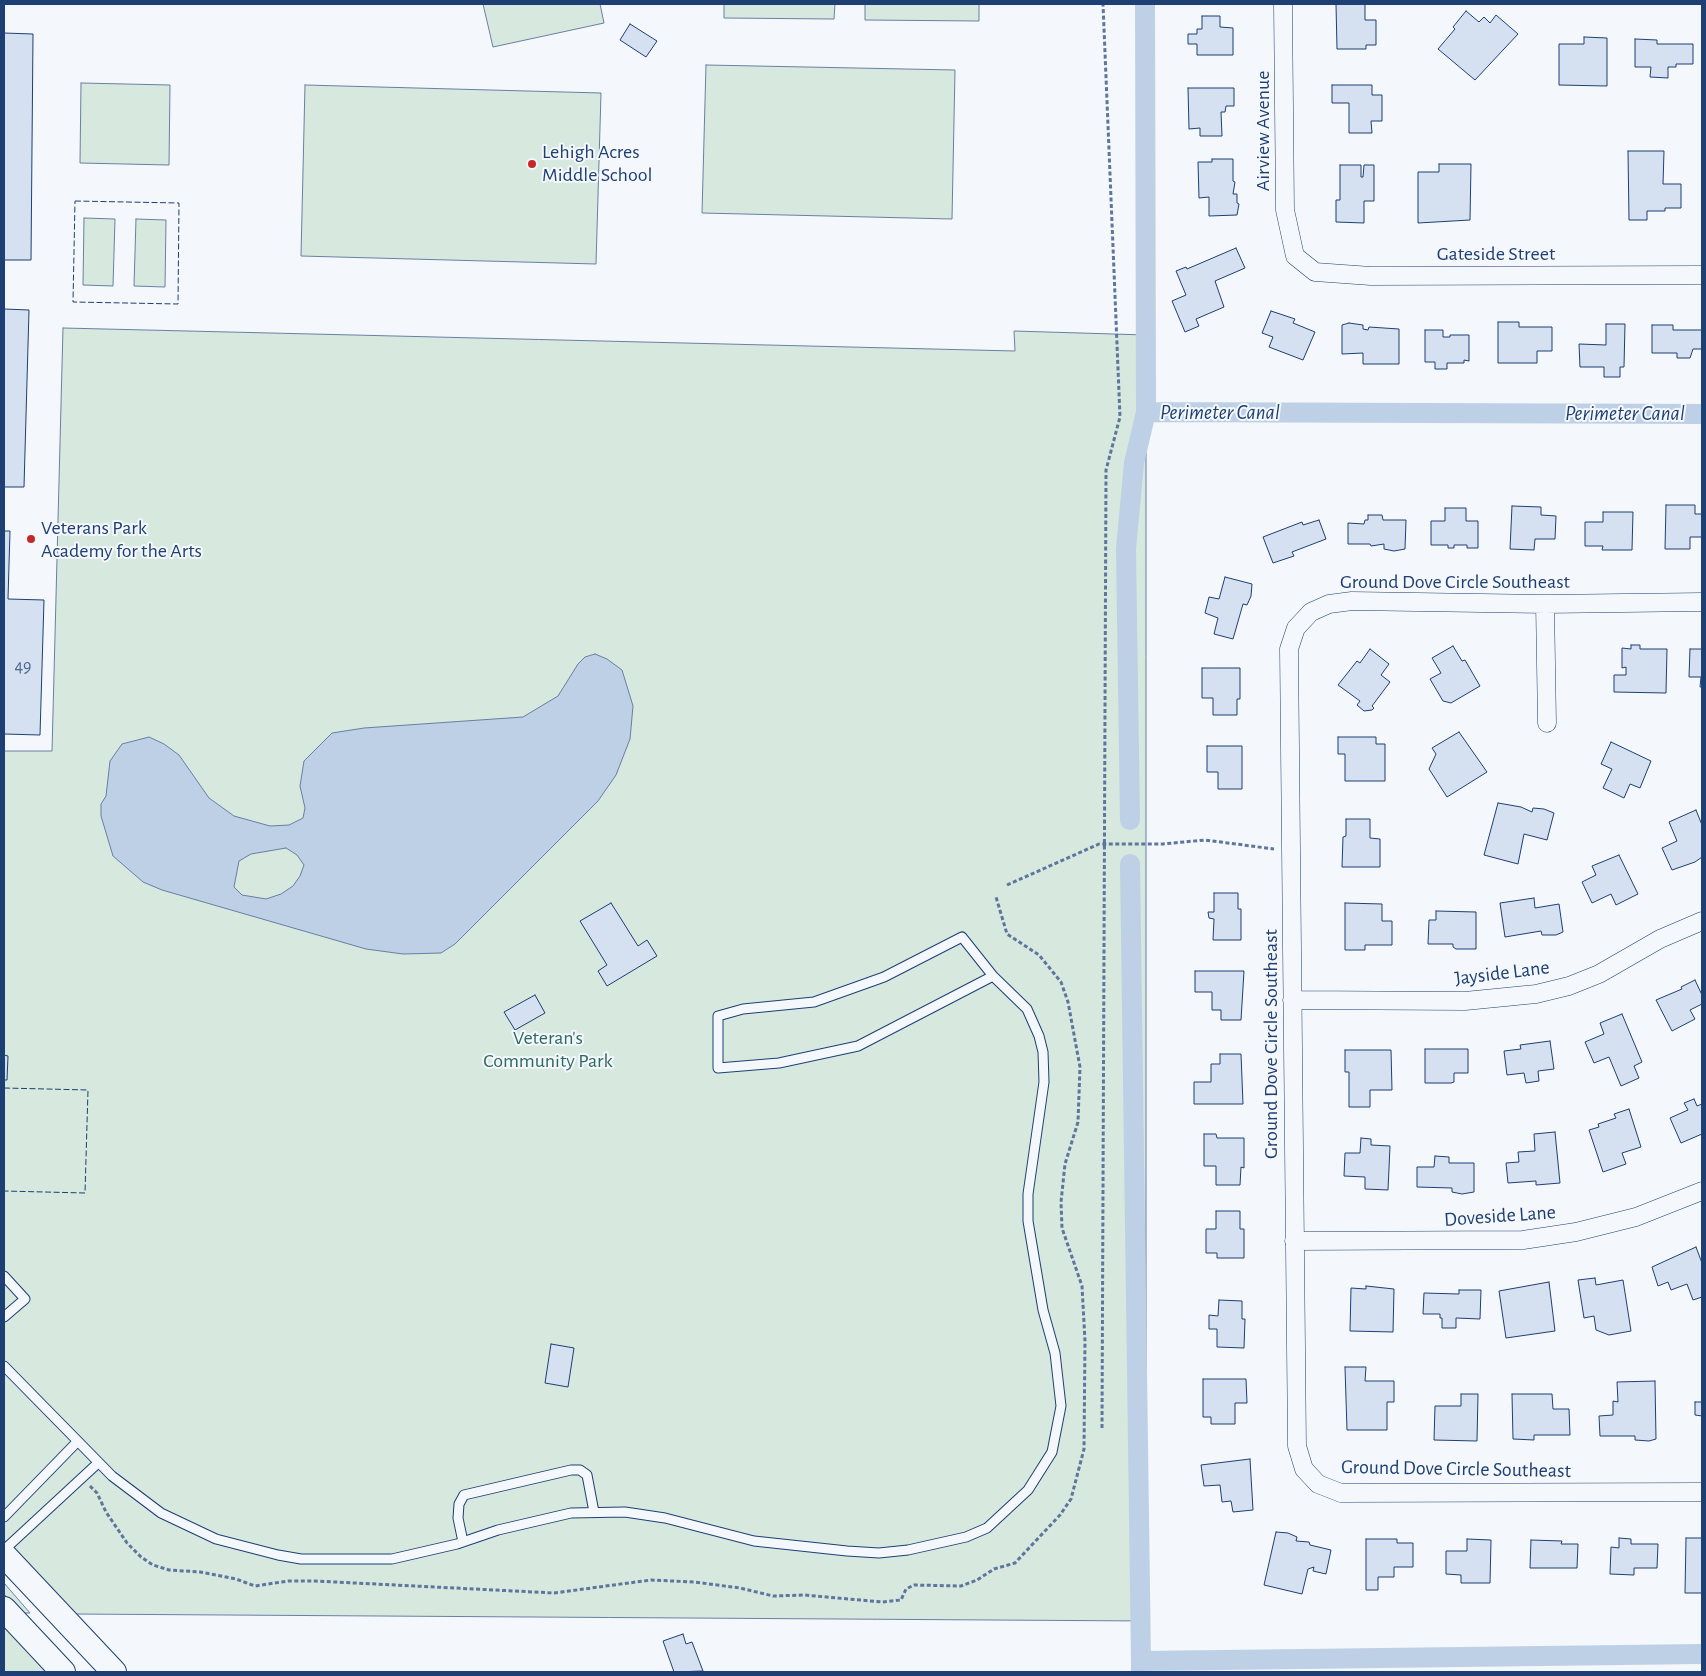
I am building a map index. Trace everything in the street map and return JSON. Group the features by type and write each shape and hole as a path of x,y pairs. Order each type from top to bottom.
{"main road":[{"path":"4,1555 114,1672"},
{"path":"4,1609 63,1672"}],"street":[{"name":"Airview Avenue","path":"1283,4 1285,210 1295,256"},
{"name":"Gateside Street","path":"1295,256 1315,272 1371,276 1702,275"},
{"name":"Ground Dove Circle Southeast","path":"1702,602 1545,604 1352,601 1329,604 1311,612 1296,628 1289,649 1297,1446 1304,1469 1318,1484 1341,1492 1702,1492"},
{"path":"1545,604 1547,723"},
{"name":"Jayside Lane","path":"1292,1000 1465,1002 1536,994 1569,986 1598,974 1660,939 1702,921"},
{"name":"Doveside Lane","path":"1294,1241 1523,1240 1576,1232 1636,1216 1702,1191"}],"lane":[{"path":"4,1366 112,1476 161,1513 216,1539 278,1555 301,1559 392,1559 463,1542 571,1512 625,1512 665,1518 762,1542 879,1553 908,1550 966,1537 987,1528 1028,1490 1052,1452 1061,1406 1054,1352 1043,1310 1028,1221 1028,1194 1043,1094 1042,1052 1039,1036 1028,1009 993,976 962,937 884,977 814,1002 743,1009 718,1016 718,1068 779,1063 858,1046 993,976"},
{"path":"4,1276 25,1299 4,1317"},
{"path":"4,1517 77,1442"},
{"path":"4,1550 98,1462"},
{"path":"463,1542 458,1518 459,1504 464,1495 571,1470 580,1470 587,1475 594,1512"}],"path":[{"path":"1102,1428 1106,470 1120,417 1103,4"},
{"path":"1007,886 1099,844 1162,844 1204,840 1290,851"},
{"path":"86,1482 97,1493 106,1512 127,1543 147,1561 169,1570 200,1572 236,1579 255,1586 288,1581 316,1581 554,1594 593,1586 651,1580 703,1583 740,1588 773,1596 804,1595 882,1602 901,1600 906,1589 914,1585 961,1586 977,1580 994,1568 1015,1563 1060,1515 1071,1499 1084,1448 1085,1341 1082,1286 1062,1228 1065,1164 1078,1122 1080,1067 1068,1002 1061,982 1039,955 1007,934 996,897"}],"green space":[{"path":"483,4 600,4 604,23 493,47"},
{"path":"724,4 835,4 834,19 724,18"},
{"path":"865,4 979,4 979,21 865,20"},
{"path":"706,65 955,70 952,219 702,213"},
{"path":"81,83 170,85 169,165 80,163"},
{"path":"305,85 601,93 596,264 301,256"},
{"path":"84,218 115,219 113,286 83,285"},
{"path":"136,219 166,220 165,287 134,286"},
{"name":"Veteran's Community Park","path":"63,328 1015,351 1014,331 1146,335 1146,1621 73,1614 4,1540 4,751 52,751"},
{"path":"4,1583 30,1613 22,1613 4,1594"},
{"path":"4,1625 49,1672 4,1672"}],"water":[{"path":"595,654 607,659 622,670 633,706 630,739 616,775 598,801 455,944 441,953 403,954 366,949 162,890 143,882 113,856 101,816 101,804 106,796 110,761 122,744 149,737 164,744 179,755 209,798 234,816 270,826 289,825 303,818 305,808 300,786 304,761 332,733 364,728 523,717 558,696 578,664 585,657","holes":["286,848 297,855 304,865 300,876 293,886 281,894 266,899 242,895 234,887 239,861 251,854"]}],"building":[{"path":"1336,4 1365,4 1365,20 1376,20 1376,45 1366,45 1366,49 1337,49"},
{"path":"1466,11 1479,22 1484,17 1490,23 1496,15 1518,34 1475,80 1438,49 1455,29 1453,27"},
{"path":"1202,16 1220,16 1220,27 1233,28 1233,55 1197,55 1197,44 1188,44 1188,34 1197,34 1197,29 1202,29"},
{"path":"630,24 657,41 646,57 620,40"},
{"path":"4,33 33,34 31,260 4,260"},
{"path":"1584,37 1607,38 1607,86 1559,85 1559,44 1584,44"},
{"path":"1635,39 1657,40 1657,44 1693,44 1693,64 1676,64 1676,67 1668,67 1668,78 1650,77 1651,67 1635,67"},
{"path":"1332,85 1372,85 1372,95 1382,95 1382,121 1371,121 1372,133 1349,133 1349,103 1332,103"},
{"path":"1188,88 1234,88 1234,106 1226,106 1225,112 1221,112 1222,136 1200,136 1200,128 1189,129"},
{"path":"1628,151 1664,151 1663,184 1681,184 1681,208 1665,208 1665,211 1647,211 1647,220 1629,220"},
{"path":"1212,159 1233,159 1233,181 1235,182 1233,194 1237,194 1237,203 1239,204 1237,215 1209,216 1209,197 1199,198 1198,162 1212,162"},
{"path":"1439,164 1471,164 1470,220 1418,223 1418,172 1439,172"},
{"path":"1340,165 1361,165 1361,177 1363,177 1364,165 1374,165 1374,201 1364,201 1364,223 1336,222 1336,200 1340,200"},
{"path":"1236,248 1245,268 1215,281 1224,307 1196,319 1199,326 1185,332 1172,301 1186,295 1176,271 1186,267 1187,269"},
{"path":"4,309 29,310 24,487 4,487"},
{"path":"1271,311 1295,319 1293,323 1315,332 1303,360 1269,347 1273,337 1262,333"},
{"path":"1498,322 1519,322 1519,327 1552,327 1552,351 1537,351 1537,363 1498,363"},
{"path":"1349,323 1363,325 1363,329 1368,330 1369,327 1399,329 1399,364 1363,364 1363,353 1342,354 1342,325"},
{"path":"1606,324 1625,324 1624,367 1620,367 1620,377 1604,377 1604,367 1580,367 1579,344 1606,345"},
{"path":"1652,325 1673,325 1673,330 1702,330 1702,349 1693,349 1690,358 1677,358 1677,353 1652,353"},
{"path":"1425,330 1443,330 1443,337 1469,335 1469,361 1464,360 1464,363 1447,363 1447,369 1435,369 1435,362 1425,362"},
{"path":"1666,505 1695,505 1695,514 1702,514 1702,537 1690,537 1690,549 1665,549"},
{"path":"1512,506 1541,507 1541,515 1556,516 1555,539 1535,539 1534,550 1510,549"},
{"path":"1445,508 1466,508 1466,521 1478,521 1478,548 1467,548 1467,545 1454,545 1454,548 1448,548 1448,545 1431,545 1431,521 1445,521"},
{"path":"1603,512 1633,512 1632,550 1602,550 1603,546 1585,546 1585,522 1603,522"},
{"path":"1368,515 1382,515 1383,520 1406,520 1405,549 1394,551 1384,549 1384,544 1371,546 1370,544 1348,544 1348,523 1364,524 1365,520 1368,520"},
{"path":"1319,520 1326,539 1292,552 1294,556 1273,563 1263,537 1302,522 1303,525"},
{"path":"4,531 10,531 8,599 44,600 40,735 4,734"},
{"path":"1225,577 1252,584 1251,596 1247,605 1243,604 1233,639 1214,634 1218,618 1205,613 1209,597 1219,599"},
{"path":"1631,645 1640,645 1640,649 1667,649 1666,693 1614,692 1614,675 1626,675 1626,667 1622,668 1622,648 1631,649"},
{"path":"1453,646 1462,661 1465,660 1480,686 1451,703 1443,701 1430,679 1441,673 1432,658"},
{"path":"1370,649 1389,664 1381,675 1390,682 1372,706 1374,708 1364,711 1357,705 1360,701 1338,685 1357,661 1360,663"},
{"path":"1690,649 1702,649 1702,687 1700,687 1701,677 1689,677"},
{"path":"1202,668 1240,668 1240,699 1237,699 1237,715 1213,715 1213,698 1202,698"},
{"path":"1459,732 1487,772 1447,797 1429,769 1436,754 1432,748"},
{"path":"1338,737 1376,737 1376,744 1385,744 1385,781 1345,781 1345,754 1338,754"},
{"path":"1611,742 1651,761 1640,788 1630,784 1624,798 1603,788 1612,769 1601,764"},
{"path":"1207,746 1242,746 1242,789 1218,789 1218,772 1207,772"},
{"path":"1498,803 1521,807 1532,812 1533,808 1544,809 1554,813 1547,840 1524,834 1518,864 1484,855"},
{"path":"1696,810 1702,825 1702,857 1695,862 1672,870 1662,848 1677,841 1669,822"},
{"path":"1346,819 1370,819 1370,838 1380,839 1380,867 1342,867"},
{"path":"1619,855 1638,894 1616,905 1611,894 1592,903 1582,882 1596,875 1592,866"},
{"path":"1214,893 1238,893 1238,909 1241,909 1241,940 1213,940 1214,919 1209,918 1208,912 1214,912"},
{"path":"1534,898 1535,908 1559,904 1563,932 1556,935 1542,935 1541,931 1505,937 1500,903"},
{"path":"611,903 638,946 647,940 657,956 607,986 598,971 607,965 580,921"},
{"path":"1345,903 1382,904 1382,921 1392,921 1392,945 1365,945 1365,950 1345,950"},
{"path":"1436,911 1476,912 1476,949 1456,949 1453,947 1453,944 1428,944 1429,920 1436,920"},
{"path":"1195,971 1244,971 1241,1020 1221,1020 1221,1010 1212,1010 1212,992 1195,992"},
{"path":"1695,980 1702,995 1702,1004 1690,1010 1695,1019 1672,1031 1656,1000 1682,989 1681,987"},
{"path":"535,995 545,1013 515,1030 504,1012"},
{"path":"1622,1014 1642,1062 1634,1066 1639,1078 1621,1086 1609,1057 1594,1063 1585,1042 1604,1034 1600,1023"},
{"path":"1550,1041 1554,1069 1538,1071 1539,1081 1526,1083 1524,1073 1507,1075 1504,1051 1521,1049 1520,1045"},
{"path":"1425,1049 1468,1049 1468,1073 1454,1073 1454,1082 1451,1083 1425,1083"},
{"path":"1345,1050 1391,1050 1392,1090 1370,1090 1370,1107 1349,1107 1349,1072 1345,1072"},
{"path":"1220,1054 1241,1054 1243,1104 1194,1104 1194,1082 1211,1082 1211,1064 1220,1064"},
{"path":"4,1055 8,1056 7,1080 4,1080"},
{"path":"1694,1099 1697,1106 1702,1104 1702,1134 1681,1143 1670,1118 1688,1110 1684,1103"},
{"path":"1629,1109 1641,1147 1622,1153 1626,1164 1603,1172 1589,1130 1599,1127 1598,1124 1616,1118 1614,1114"},
{"path":"1555,1132 1560,1183 1536,1185 1536,1181 1508,1183 1506,1163 1519,1162 1518,1152 1535,1151 1534,1134"},
{"path":"1204,1134 1216,1134 1217,1138 1244,1138 1244,1168 1241,1167 1240,1185 1216,1185 1216,1166 1204,1166"},
{"path":"1361,1138 1371,1139 1371,1145 1390,1146 1388,1190 1365,1189 1365,1177 1344,1176 1345,1153 1360,1153"},
{"path":"1435,1156 1449,1157 1449,1163 1474,1163 1474,1192 1462,1194 1452,1192 1452,1188 1417,1187 1417,1167 1434,1167"},
{"path":"1216,1211 1240,1211 1240,1229 1244,1229 1244,1258 1217,1258 1217,1253 1206,1253 1206,1229 1216,1229"},
{"path":"1696,1247 1702,1263 1702,1297 1693,1300 1687,1284 1671,1290 1668,1282 1658,1286 1652,1267"},
{"path":"1595,1278 1596,1285 1623,1280 1631,1331 1609,1335 1596,1330 1594,1316 1584,1318 1578,1280"},
{"path":"1549,1282 1555,1331 1506,1338 1499,1291"},
{"path":"1366,1286 1394,1289 1393,1332 1350,1331 1351,1288 1366,1289"},
{"path":"1459,1290 1481,1290 1480,1319 1456,1318 1456,1328 1442,1328 1440,1314 1423,1314 1424,1293 1459,1294"},
{"path":"1219,1300 1242,1301 1242,1319 1245,1319 1244,1348 1217,1347 1217,1329 1209,1329 1209,1315 1218,1316"},
{"path":"551,1344 574,1348 568,1387 545,1383"},
{"path":"1345,1367 1366,1367 1365,1381 1394,1381 1394,1402 1387,1402 1387,1430 1347,1430"},
{"path":"1203,1379 1246,1379 1247,1403 1235,1403 1235,1424 1211,1424 1211,1417 1203,1417"},
{"path":"1655,1381 1656,1439 1649,1441 1635,1440 1635,1436 1600,1436 1599,1416 1613,1415 1613,1401 1618,1402 1617,1382"},
{"path":"1461,1394 1478,1394 1477,1441 1434,1440 1435,1406 1461,1406"},
{"path":"1512,1394 1552,1394 1553,1409 1569,1409 1570,1435 1534,1435 1534,1440 1513,1439"},
{"path":"1695,1402 1702,1402 1702,1416 1695,1415"},
{"path":"1250,1459 1253,1510 1233,1512 1231,1501 1222,1502 1220,1485 1204,1486 1201,1465"},
{"path":"1276,1532 1288,1533 1297,1537 1296,1541 1309,1542 1310,1545 1331,1550 1326,1574 1313,1571 1314,1567 1308,1569 1302,1594 1264,1585"},
{"path":"1619,1538 1631,1539 1631,1544 1658,1544 1657,1568 1634,1568 1634,1575 1610,1574 1611,1547 1619,1548"},
{"path":"1686,1538 1702,1538 1702,1593 1685,1593"},
{"path":"1366,1539 1397,1539 1397,1543 1413,1543 1413,1567 1394,1567 1394,1577 1378,1577 1378,1590 1366,1590"},
{"path":"1467,1539 1491,1540 1490,1583 1461,1583 1461,1575 1446,1574 1446,1551 1467,1551"},
{"path":"1531,1540 1562,1541 1561,1544 1578,1544 1577,1568 1530,1568"},
{"path":"683,1634 686,1644 692,1642 703,1671 674,1672 663,1641"}],"waterway":[{"name":"Perimeter Canal","path":"1145,4 1146,412 1702,414"},
{"path":"1130,820 1126,549 1134,463 1146,412"},
{"path":"1130,864 1141,1661"},
{"path":"1141,1672 1141,1661 1702,1654"}],"fence":[{"path":"75,201 179,203 178,304 73,302 75,201"},
{"path":"4,1088 88,1090 85,1193 4,1191"}],"place":[{"name":"Lehigh Acres Middle School","path":"532,164"},
{"name":"Veterans Park Academy for the Arts","path":"31,539"}]}
